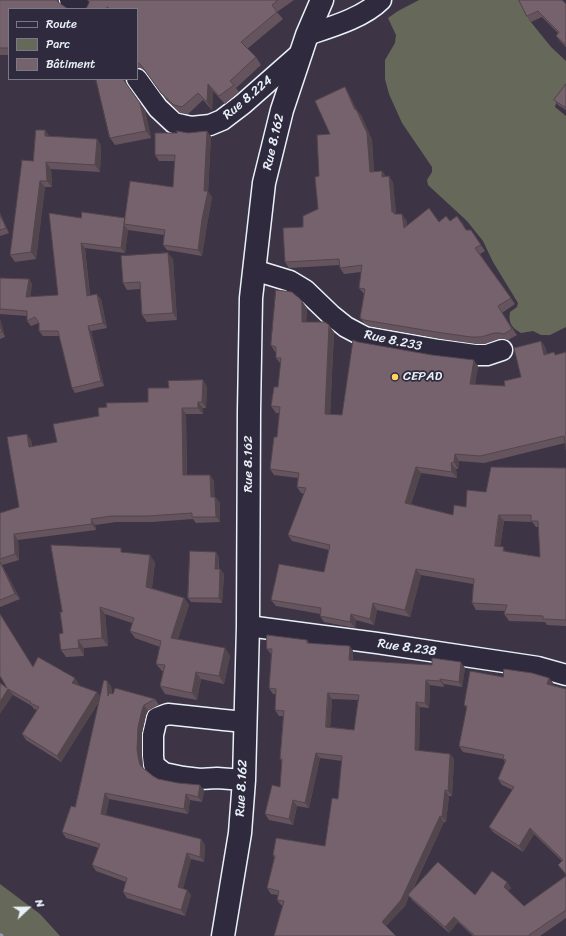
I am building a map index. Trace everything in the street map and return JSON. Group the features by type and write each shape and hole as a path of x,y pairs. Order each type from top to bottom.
{"highway":[{"name":"Rue 8.162","path":"223,936 240,833 244,780 248,626 251,298 264,183 282,110 304,44 322,0"}],"street":[{"path":"70,0 82,8"},
{"path":"304,44 350,20 376,5 381,0"},
{"name":"Rue 8.224","path":"138,80 158,108 174,123 191,127 210,125 222,120 242,104 304,44"},
{"name":"Rue 8.233","path":"254,270 290,281 305,290 346,327 365,337 475,355 487,355 502,350"},
{"name":"Rue 8.238","path":"248,626 377,643 538,667 566,675"},
{"path":"244,780 183,777 164,773 154,766 153,734 157,718 168,714 245,722"}],"green space":[{"path":"419,0 519,0 530,21 551,47 566,61 566,88 557,100 555,107 566,116 566,327 550,335 541,335 533,331 521,333 511,325 510,312 517,307 518,303 493,262 483,241 467,221 428,185 427,180 432,172 432,167 402,123 389,94 385,79 385,60 395,43 396,35 388,18"},
{"path":"0,884 40,914 60,936 0,936"}],"building":[{"path":"0,0 57,0 67,8 8,8 8,48 0,48"},
{"path":"89,0 278,0 272,5 277,12 241,42 256,57 230,81 234,85 219,96 208,84 207,102 198,93 182,107 174,105 161,93 138,63 138,8 86,8"},
{"path":"519,0 562,0 566,4 566,45 556,36 559,32 538,11 527,16"},
{"path":"96,80 124,80 140,103 146,131 110,138"},
{"path":"566,84 566,108 554,100"},
{"path":"345,87 367,133 370,172 382,171 382,177 389,176 392,212 394,212 394,214 402,214 404,228 429,208 439,222 446,216 450,221 457,216 466,230 471,230 481,245 475,248 511,298 498,306 512,329 504,334 494,333 481,337 471,337 364,320 360,318 365,289 359,288 362,265 340,268 339,259 285,262 283,228 303,227 303,216 318,209 315,177 319,176 317,135 330,134 315,101"},
{"path":"36,130 45,130 45,136 97,139 95,165 46,162 47,181 40,181 31,252 10,255 22,160 33,161"},
{"path":"177,131 188,133 207,131 204,191 208,191 202,219 198,250 163,245 165,230 124,224 130,181 173,187 175,155 155,155 155,133 177,133"},
{"path":"82,212 125,218 121,248 81,243 87,296 97,294 103,323 88,326 101,381 72,388 58,331 39,331 39,323 35,317 27,321 27,311 0,309 0,278 29,279 26,297 58,295 49,213 81,218"},
{"path":"0,215 6,228 0,230"},
{"path":"168,253 173,313 142,315 140,282 123,283 121,256"},
{"path":"276,290 292,292 302,301 302,322 325,322 329,325 325,414 342,415 353,340 432,355 474,360 470,384 505,386 504,381 521,377 514,348 541,341 544,355 554,352 555,355 566,352 566,450 564,436 480,456 455,454 454,462 451,463 452,472 416,467 405,503 453,515 454,505 466,507 467,490 486,492 491,467 566,468 566,620 543,619 543,616 504,614 507,605 472,603 474,579 416,569 405,610 373,603 370,619 351,614 350,622 320,616 321,608 271,600 279,564 324,572 330,545 288,535 306,488 297,487 299,473 270,469 274,437 277,437 280,407 271,406 274,387 278,387 281,358 276,358 276,347 271,345","holes":["499,515 531,515 531,521 538,521 540,557 503,551 504,547 495,546"]},
{"path":"203,380 202,402 198,402 198,408 182,408 183,475 210,475 211,497 215,497 216,517 192,517 192,513 148,516 111,516 91,519 92,524 14,534 15,554 0,559 0,513 19,507 7,437 27,434 29,447 57,442 53,424 99,416 98,408 107,407 106,403 148,402 148,388 169,388 168,381"},
{"path":"51,545 121,548 121,552 150,555 146,587 184,598 171,638 225,648 219,676 196,672 192,693 160,686 165,665 156,664 161,641 130,631 134,618 100,607 102,638 78,640 79,648 61,650 59,634 63,633 60,612 62,612"},
{"path":"190,551 216,552 215,569 220,569 219,598 188,598"},
{"path":"0,562 15,594 0,600"},
{"path":"0,614 33,667 38,657 75,678 72,683 97,692 57,756 22,734 39,707 8,689 0,702 0,683 7,688 0,676"},
{"path":"267,635 307,640 307,643 350,646 349,660 432,665 432,658 461,662 459,682 440,679 440,681 426,680 425,703 416,702 415,750 450,754 448,791 445,790 442,817 440,816 401,900 382,922 396,936 274,936 284,901 277,900 279,891 267,888 275,856 273,855 276,838 325,846 332,798 338,799 342,756 316,753 305,803 293,800 289,819 265,814 272,785 280,787 282,759 280,759 284,711 275,710 276,689 269,688 272,649 267,649","holes":["328,693 359,695 354,730 326,727"]},
{"path":"504,669 532,673 549,678 547,684 566,689 566,874 558,865 563,860 530,828 519,846 489,827 514,787 498,779 506,760 503,759 504,755 459,746 467,706 464,705 470,671 503,677"},
{"path":"104,680 107,681 108,696 109,693 113,694 115,688 155,699 144,705 138,727 137,750 140,765 158,779 200,785 198,797 186,794 184,809 105,793 101,814 201,839 200,857 187,853 178,887 187,890 181,910 123,892 127,878 92,865 100,844 62,832 71,806 75,807"},
{"path":"438,862 475,895 492,871 507,882 504,887 524,906 566,876 566,910 529,935 530,936 475,936 454,917 445,927 408,895"}],"place":[{"name":"CEPAD","path":"395,377"}]}
